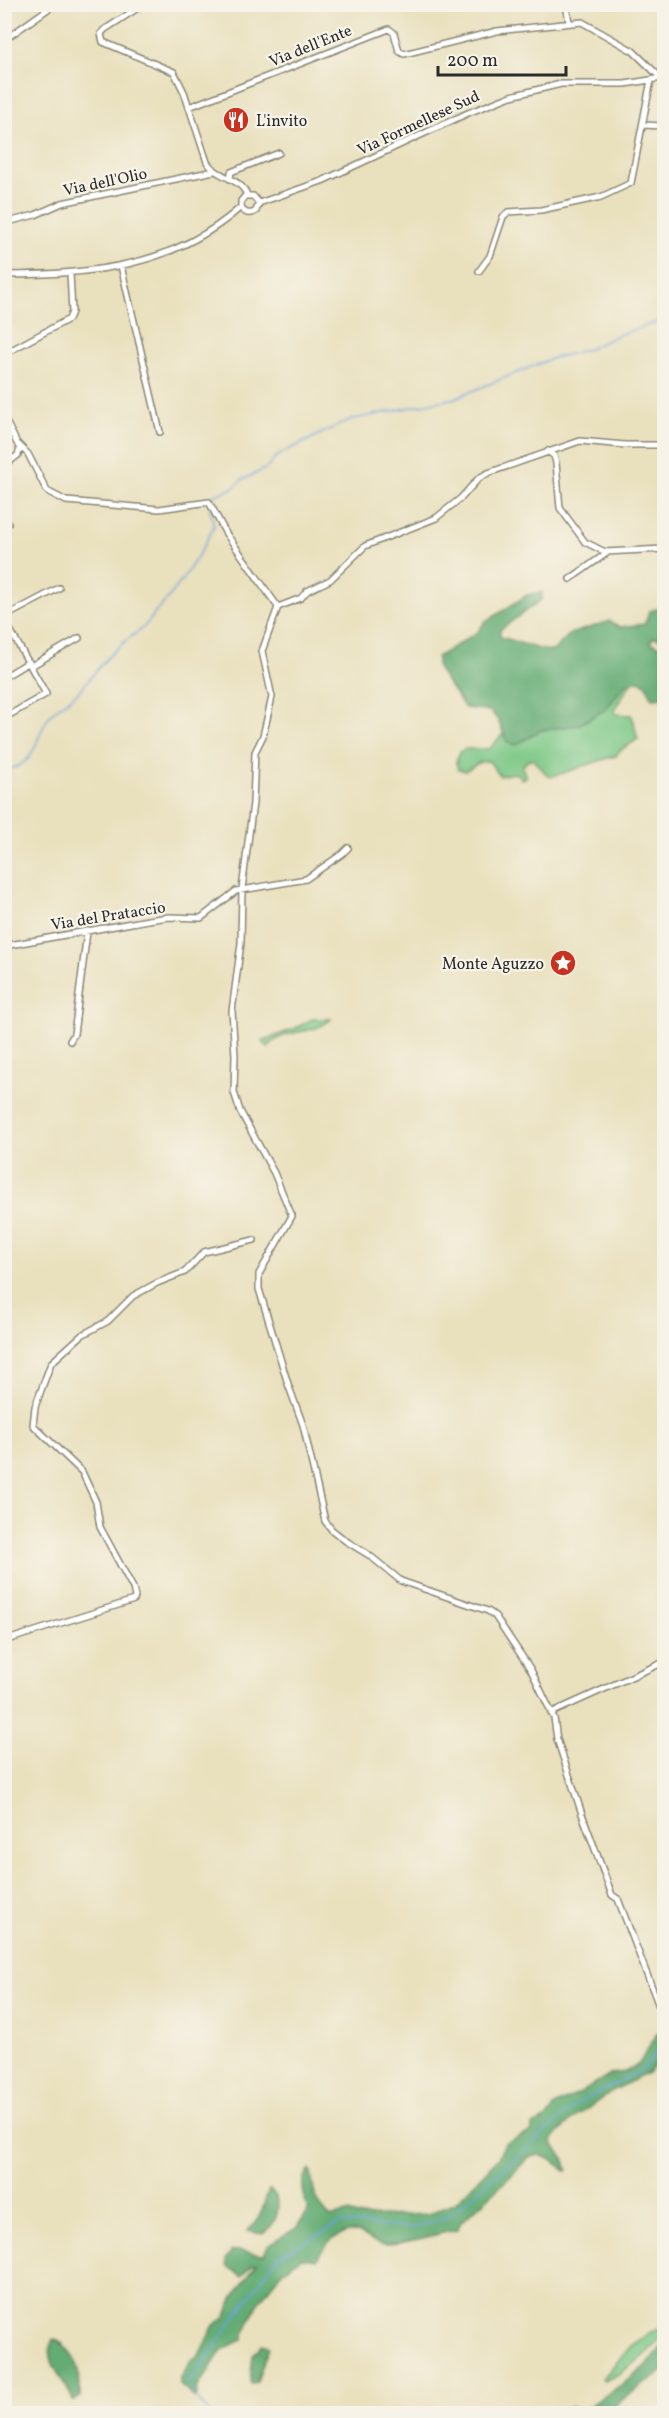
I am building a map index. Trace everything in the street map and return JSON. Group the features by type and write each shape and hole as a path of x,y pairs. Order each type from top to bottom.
{"street":[{"path":"4,40 55,4"},
{"path":"144,4 104,30 102,40 105,44 172,70 180,80 204,156 214,171 231,179 248,195 256,198 259,203"},
{"path":"566,4 569,22 589,24 636,54 663,76"},
{"name":"Via dell'Ente","path":"189,107 388,29 394,33 399,51 404,54 493,32 569,22"},
{"name":"Via Formellese Sud","path":"241,207 247,213 254,213 259,203 322,181 468,113 511,96 561,84 622,84 663,76"},
{"path":"480,271 490,256 503,217 507,213 541,210 601,197 630,184 651,80"},
{"path":"643,125 664,126"},
{"path":"221,174 279,153"},
{"name":"Via dell'Olio","path":"4,223 32,216 62,203 214,171"},
{"path":"231,172 231,179"},
{"name":"Via Formellese Sud","path":"4,275 70,273 148,260 216,229 241,207 242,198 248,195"},
{"path":"121,266 160,432"},
{"path":"4,354 69,319 72,312 70,273"},
{"path":"4,418 19,446 28,454 47,491 61,499 159,509 211,504 225,532 278,607"},
{"path":"664,445 626,445 584,440 484,474 456,503 436,518 365,546 330,580 308,591 301,598 278,607 262,651 272,697 263,736 255,752 253,803 242,889 241,943 232,1011 235,1054 234,1095 240,1112 274,1173 292,1217 260,1272 257,1284 303,1425 323,1516 332,1530 369,1555 401,1581 469,1603 495,1616 531,1670 551,1713 588,1833 612,1895 618,1899 664,2019"},
{"path":"5,468 18,455 19,446"},
{"path":"548,451 555,460 558,501 562,513 585,542 596,550 607,553 664,549"},
{"path":"570,579 607,553"},
{"path":"4,718 45,694 4,618 59,588"},
{"path":"4,635 11,631"},
{"path":"4,677 79,638"},
{"path":"242,889 304,880 348,848"},
{"name":"Via del Prataccio","path":"4,946 164,918 201,918 226,897 242,889"},
{"path":"70,1041 74,1035 87,932"},
{"path":"4,1641 135,1598 133,1588 100,1527 96,1502 82,1472 33,1424 35,1407 51,1363 82,1335 108,1321 131,1298 157,1282 185,1272 204,1252 254,1240"},
{"path":"551,1713 664,1662"},
{"path":"658,2414 664,2411"}],"green space":[{"path":"542,592 542,599 500,630 500,637 553,651 570,634 610,621 620,627 645,624 649,611 664,607 664,641 654,637 650,642 664,648 664,697 652,698 647,685 639,680 625,684 606,709 578,725 541,730 516,745 507,742 498,720 490,711 465,708 437,668 437,657 478,632 484,623 527,595"},
{"path":"632,681 614,710 615,714 631,715 638,739 619,751 616,756 549,777 533,759 527,761 522,767 526,777 521,779 520,775 513,773 500,776 489,761 480,762 465,771 458,769 456,763 459,752 466,749 489,749 503,734 508,742 516,745 541,730 578,725 606,709 625,684"},
{"path":"312,1019 331,1019 316,1028 282,1037 268,1047 261,1041 294,1029"},
{"path":"664,2027 664,2054 648,2073 612,2091 572,2120 554,2137 552,2144 564,2158 568,2170 566,2171 550,2159 539,2155 529,2157 461,2222 457,2230 387,2244 376,2243 355,2232 341,2234 324,2248 317,2260 301,2258 282,2273 258,2305 243,2339 222,2350 198,2387 196,2399 180,2385 180,2377 191,2361 198,2357 214,2325 225,2318 234,2296 257,2263 253,2264 242,2276 227,2266 226,2259 232,2251 264,2255 268,2245 298,2227 308,2211 303,2184 309,2169 316,2196 330,2217 348,2213 361,2217 428,2214 457,2201 498,2158 505,2143 531,2132 534,2124 546,2118 554,2106 611,2074 625,2072 639,2064 656,2035"},
{"path":"269,2190 275,2196 278,2208 272,2225 263,2234 247,2231 259,2217"},
{"path":"657,2329 661,2331 659,2338 647,2353 619,2373 604,2381 602,2379 632,2345"},
{"path":"53,2339 67,2348 76,2363 80,2397 73,2401 53,2363 50,2347"},
{"path":"664,2342 664,2370 604,2413 563,2413 570,2407 583,2410 616,2388 648,2363"},
{"path":"262,2344 269,2347 257,2382 252,2384 250,2382 253,2355"}],"waterway":[{"path":"208,501 210,497 233,488 242,480 267,468 276,457 286,451 349,420 455,398 553,358 589,349 618,335 664,320"},
{"path":"4,770 16,767 30,756 51,714 79,691 103,662 144,626 173,593 202,550 214,526 209,505"},
{"path":"211,2414 192,2394 189,2383 278,2256 341,2223 414,2228 451,2215 577,2104 644,2069 664,2043"}],"place":[{"name":"L'invito","path":"236,120"},
{"name":"Monte Aguzzo","path":"563,963"}]}
